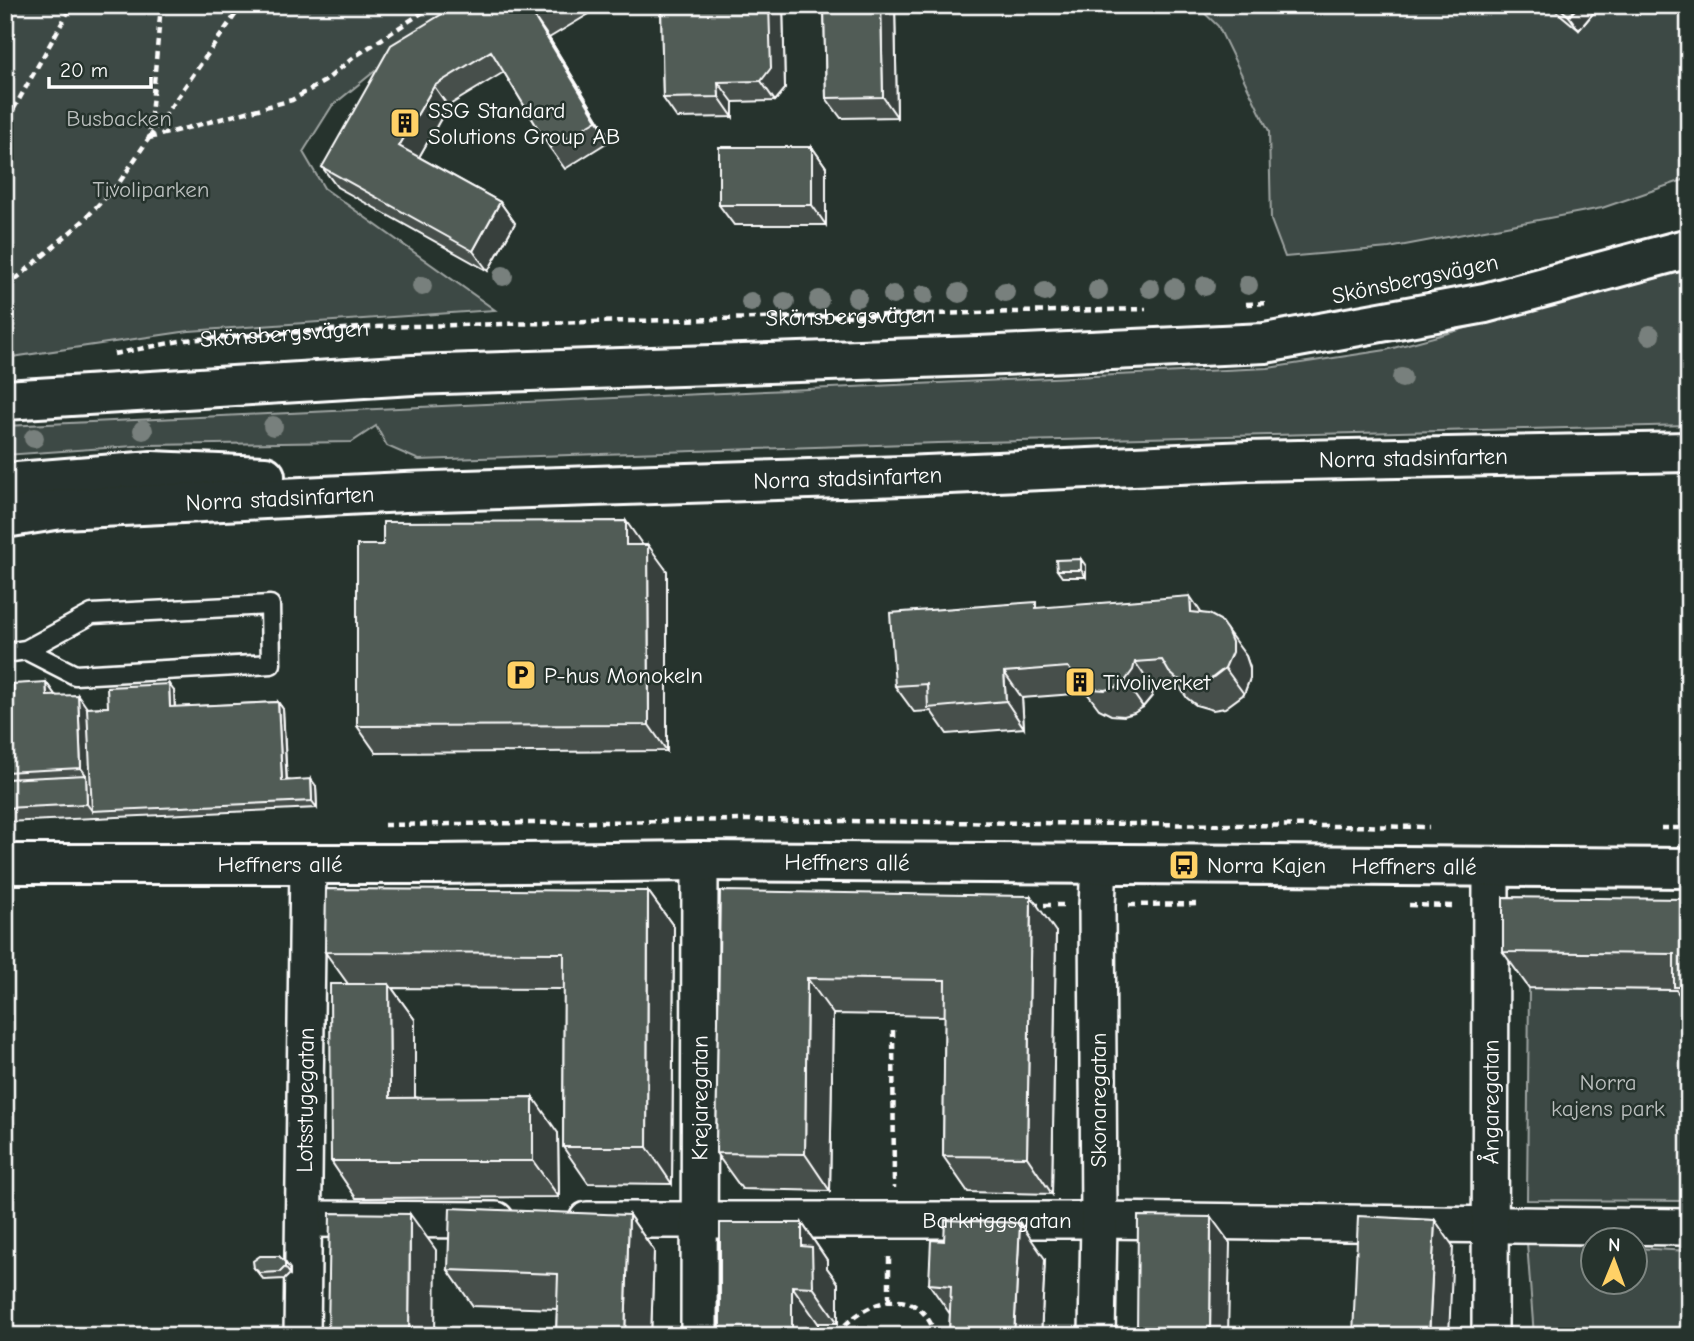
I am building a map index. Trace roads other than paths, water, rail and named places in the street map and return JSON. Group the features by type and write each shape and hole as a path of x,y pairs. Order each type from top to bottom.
{"street":[{"name":"Skönsbergsvägen","path":"5,400 414,375 979,356 1265,343 1485,303 1689,248"},
{"name":"Norra stadsinfarten","path":"5,483 152,471 254,476 399,473 1436,439 1689,434"},
{"name":"Norra stadsinfarten","path":"5,518 61,509 405,492 875,477 1248,461 1689,452"},
{"name":"Heffners allé","path":"5,864 700,861 1689,868"},
{"name":"Krejaregatan","path":"699,1336 700,861"},
{"name":"Lotsstugegatan","path":"302,1336 308,864"},
{"name":"Skonaregatan","path":"1097,1336 1099,864"},
{"name":"Ångaregatan","path":"1490,866 1490,1336"},
{"name":"Barkriggsgatan","path":"303,1219 1099,1220 1689,1227"}],"lane":[{"path":"5,653 26,650 92,614 270,605 271,664 75,675 26,650"}],"place":[{"name":"SSG Standard Solutions Group AB","path":"405,123"},
{"name":"P-hus Monokeln","path":"521,675"},
{"name":"Tivoliverket","path":"1080,682"},
{"name":"Norra Kajen","path":"1184,865"}],"park label":[{"name":"Busbacken","path":"119,118"},
{"name":"Tivoliparken","path":"151,189"},
{"name":"Norra kajens park","path":"1608,1095"}]}
